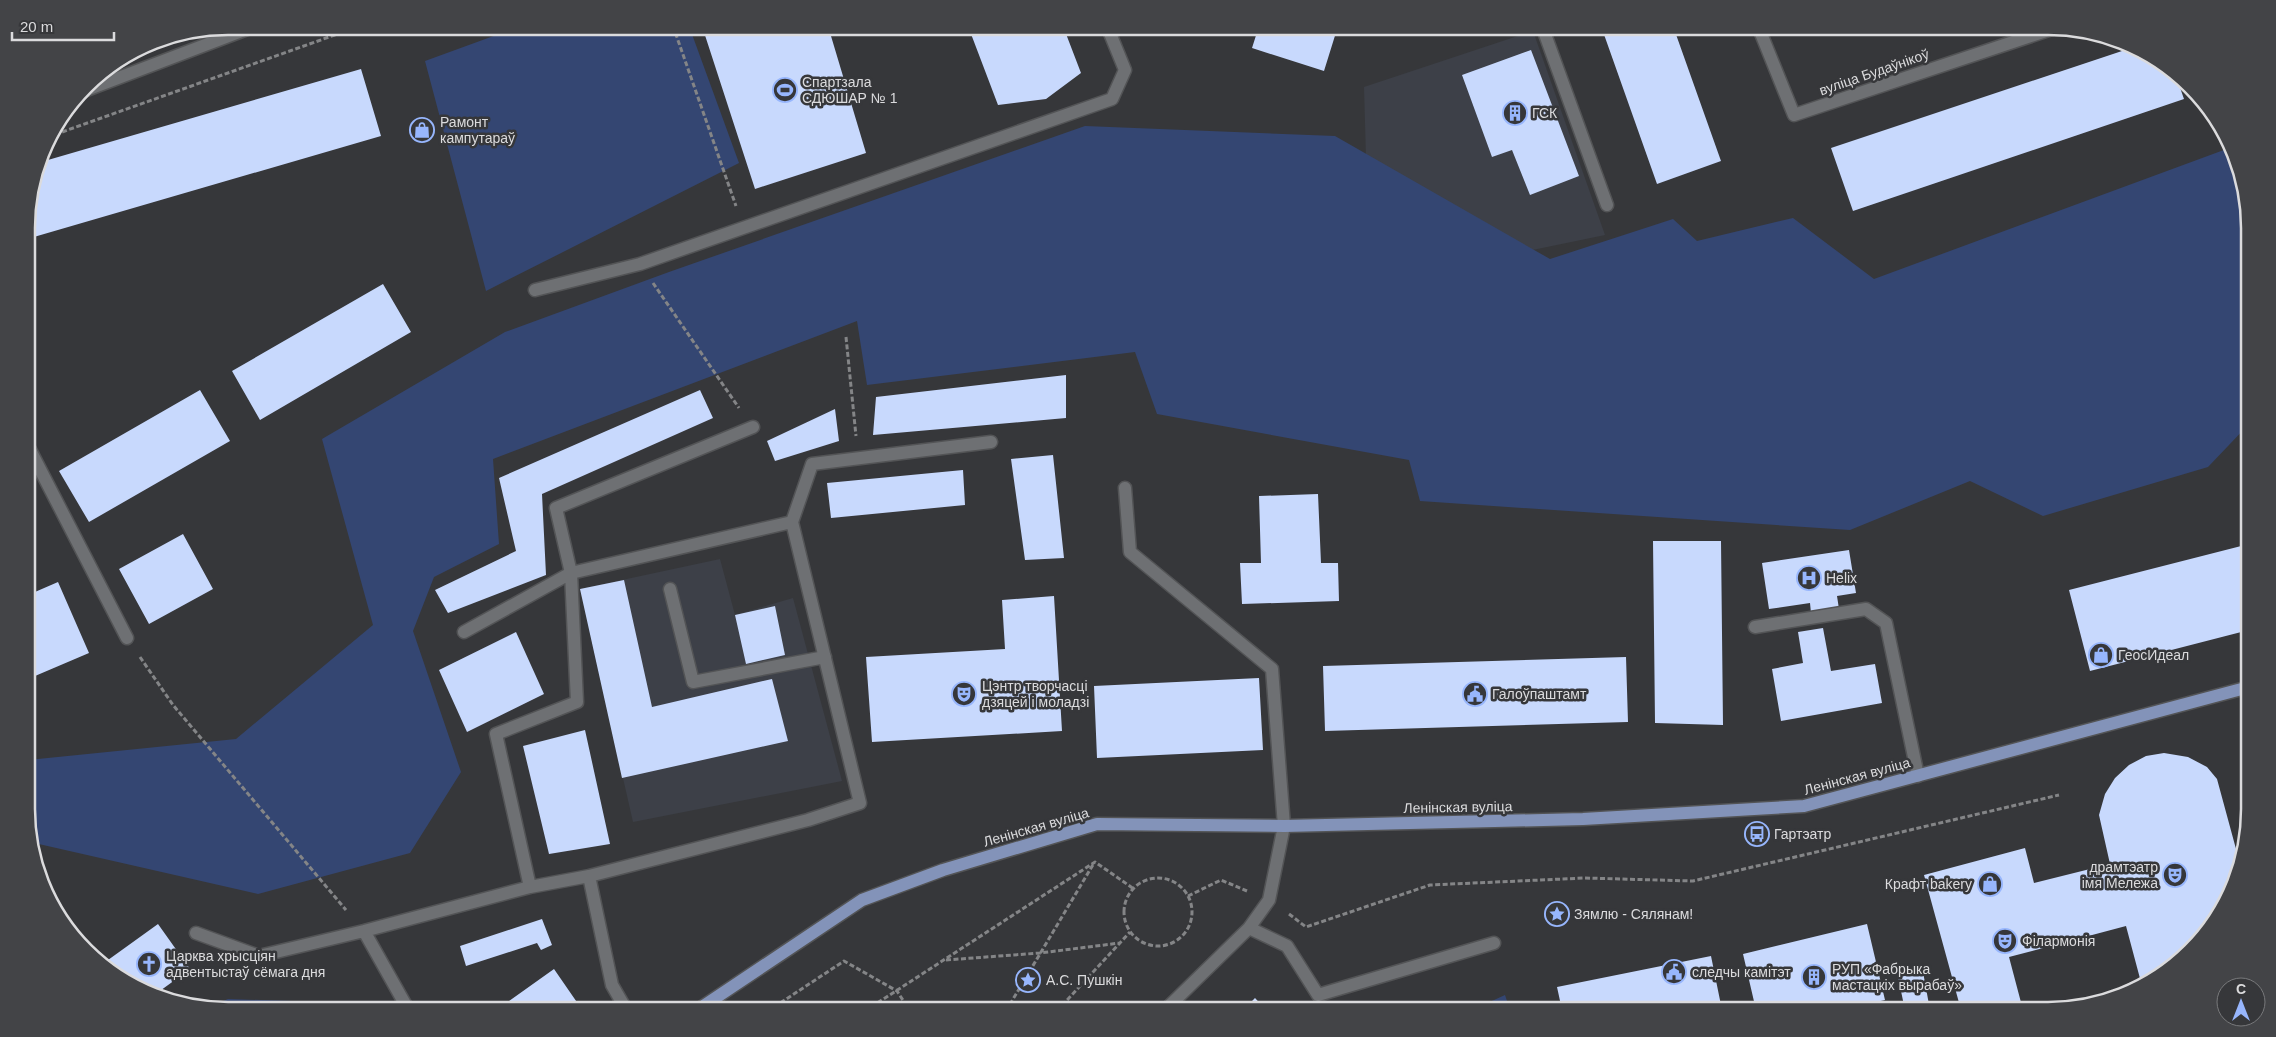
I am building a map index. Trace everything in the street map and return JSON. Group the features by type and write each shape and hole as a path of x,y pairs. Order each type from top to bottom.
{"main road":[{"name":"Ленінская вуліца","path":"709,1002 862,900 943,870 1098,824 1284,826 1583,819 1804,806 2241,691"}],"street":[{"path":"99,85 231,35"},
{"path":"535,290 640,264 1112,99 1126,70 1111,35"},
{"path":"1545,35 1607,205"},
{"name":"вуліца Будаўнікоў","path":"1762,35 1794,115 2034,35"},
{"path":"530,888 496,734 577,702 571,573 556,508 752,427"},
{"path":"196,934 259,956 530,888 589,876 808,820 860,804 792,522 812,464 991,442"},
{"path":"35,460 127,638"},
{"path":"1126,488 1130,552 1272,669 1284,826 1269,900 1249,928 1172,1002"},
{"path":"464,632 571,573 792,522"},
{"path":"670,589 693,682 825,658"},
{"path":"1755,627 1866,609 1886,623 1918,776"},
{"path":"589,876 612,985 622,1002"},
{"path":"1249,928 1286,946 1318,995 1494,943"},
{"path":"364,931 404,1002"}],"path":[{"path":"61,132 335,35"},
{"path":"676,35 744,228"},
{"path":"640,264 752,427"},
{"path":"846,337 858,459"},
{"path":"127,638 173,705 364,931"},
{"path":"1188,896 1221,880 1269,900 1306,927 1430,885 1585,878 1693,881 2059,795"},
{"path":"1095,862 1134,889"},
{"path":"1011,1002 1095,862"},
{"path":"880,1002 1095,862"},
{"path":"1152,878 1163,878 1173,881 1188,896 1192,916 1190,927 1173,943 1162,946 1150,945 1139,941 1130,932 1125,922 1124,910 1127,898 1134,889 1142,882 1152,878"},
{"path":"1065,1002 1130,932"},
{"path":"945,960 1040,953 1120,943"},
{"path":"782,1002 844,961 898,991 905,1002"}],"shaded area":[{"path":"496,35 692,35 739,163 486,291 425,61"},
{"path":"1521,35 1534,35 1605,235 1454,266 1368,229 1364,87"},
{"path":"1085,126 1335,136 1550,259 1673,219 1697,241 1793,218 1874,279 2224,150 2231,166 2241,216 2241,432 2208,467 2043,516 1970,481 1850,530 1420,501 1409,460 1157,414 1135,352 867,385 857,321 493,459 499,544 434,577 413,631 461,772 410,853 258,894 39,844 35,821 35,759 236,739 373,625 322,439 505,332 669,272"},
{"path":"720,559 735,615 793,598 842,781 633,822 580,589"},
{"path":"1505,995 1507,1002 1490,1002"},
{"path":"228,999 322,1002 228,1002 221,1002"}],"building":[{"name":"Спартзала СДЮШАР № 1","path":"705,35 831,35 866,153 755,189"},
{"path":"971,35 1066,35 1081,73 1046,99 998,105"},
{"path":"1256,35 1335,35 1324,71 1252,48"},
{"path":"1604,35 1676,35 1721,161 1657,184"},
{"name":"ГСК","path":"1531,50 1579,176 1530,195 1512,150 1492,157 1462,75"},
{"path":"2123,51 2165,75 2180,88 2184,99 1853,211 1831,148"},
{"path":"361,69 381,136 35,237 37,203 47,160"},
{"path":"383,284 411,332 260,420 232,371"},
{"path":"1066,375 1066,418 873,435 876,397"},
{"path":"200,390 230,441 89,522 59,471"},
{"path":"700,390 713,418 542,494 546,575 448,613 435,590 516,551 499,478"},
{"path":"835,409 839,441 775,461 767,441"},
{"path":"1053,455 1064,558 1025,560 1011,459"},
{"path":"963,470 965,505 831,518 827,483"},
{"path":"1318,494 1321,563 1338,563 1339,601 1242,604 1240,563 1261,563 1259,496"},
{"path":"183,534 213,589 149,624 119,569"},
{"path":"1653,541 1721,541 1723,725 1655,723"},
{"path":"2241,546 2241,632 2090,671 2069,590"},
{"name":"Helix","path":"1849,550 1856,593 1837,596 1839,609 1811,613 1810,603 1769,609 1762,563"},
{"path":"624,580 652,707 772,679 788,741 622,778 580,589"},
{"path":"58,582 89,653 35,676 35,592"},
{"name":"Цэнтр творчасці дзяцей і моладзі","path":"1054,596 1062,731 872,742 866,657 1005,649 1002,600"},
{"path":"775,606 785,655 746,664 735,615"},
{"path":"1823,628 1831,671 1875,664 1882,703 1781,721 1772,669 1803,663 1798,632"},
{"path":"516,632 544,694 467,732 439,670"},
{"name":"Галоўпаштамт","path":"1626,657 1628,722 1325,731 1323,666"},
{"path":"1259,678 1263,750 1097,758 1094,686"},
{"path":"585,730 610,844 549,854 523,746"},
{"path":"2164,753 2188,757 2207,767 2217,779 2236,850 2231,871 2221,894 2201,926 2175,954 2140,978 2126,926 2009,957 2021,1002 1959,1002 1924,875 2025,848 2034,883 2110,864 2099,815 2105,794 2115,778 2129,765 2146,756"},
{"path":"542,919 552,945 541,950 537,943 466,966 460,946"},
{"name":"Царква хрысціян адвентыстаў сёмага дня","path":"158,924 190,969 161,990 132,976 108,960"},
{"name":"РУП «Фабрыка мастацкіх вырабаў»","path":"1867,924 1885,1000 1876,1002 1754,1002 1743,954"},
{"name":"следчы камітэт","path":"1711,956 1720,1002 1560,1002 1557,987"},
{"path":"554,969 577,1002 508,1002"},
{"path":"1923,972 1929,1002 1903,1002 1898,977"}],"place":[{"name":"Спартзала СДЮШАР № 1","path":"785,90"},
{"name":"ГСК","path":"1515,113"},
{"name":"Рамонт кампутараў","path":"422,130"},
{"name":"Helix","path":"1809,578"},
{"name":"ГеосИдеал","path":"2101,655"},
{"name":"Цэнтр творчасці дзяцей і моладзі","path":"964,694"},
{"name":"Галоўпаштамт","path":"1475,694"},
{"name":"Гартэатр","path":"1757,834"},
{"name":"драмтэатр імя Мележа","path":"2175,875"},
{"name":"Крафт bakery","path":"1990,884"},
{"name":"Зямлю - Сялянам!","path":"1557,914"},
{"name":"Філармонія","path":"2005,941"},
{"name":"Царква хрысціян адвентыстаў сёмага дня","path":"149,964"},
{"name":"следчы камітэт","path":"1674,972"},
{"name":"РУП «Фабрыка мастацкіх вырабаў»","path":"1814,977"},
{"name":"А.С. Пушкін","path":"1028,980"}]}
